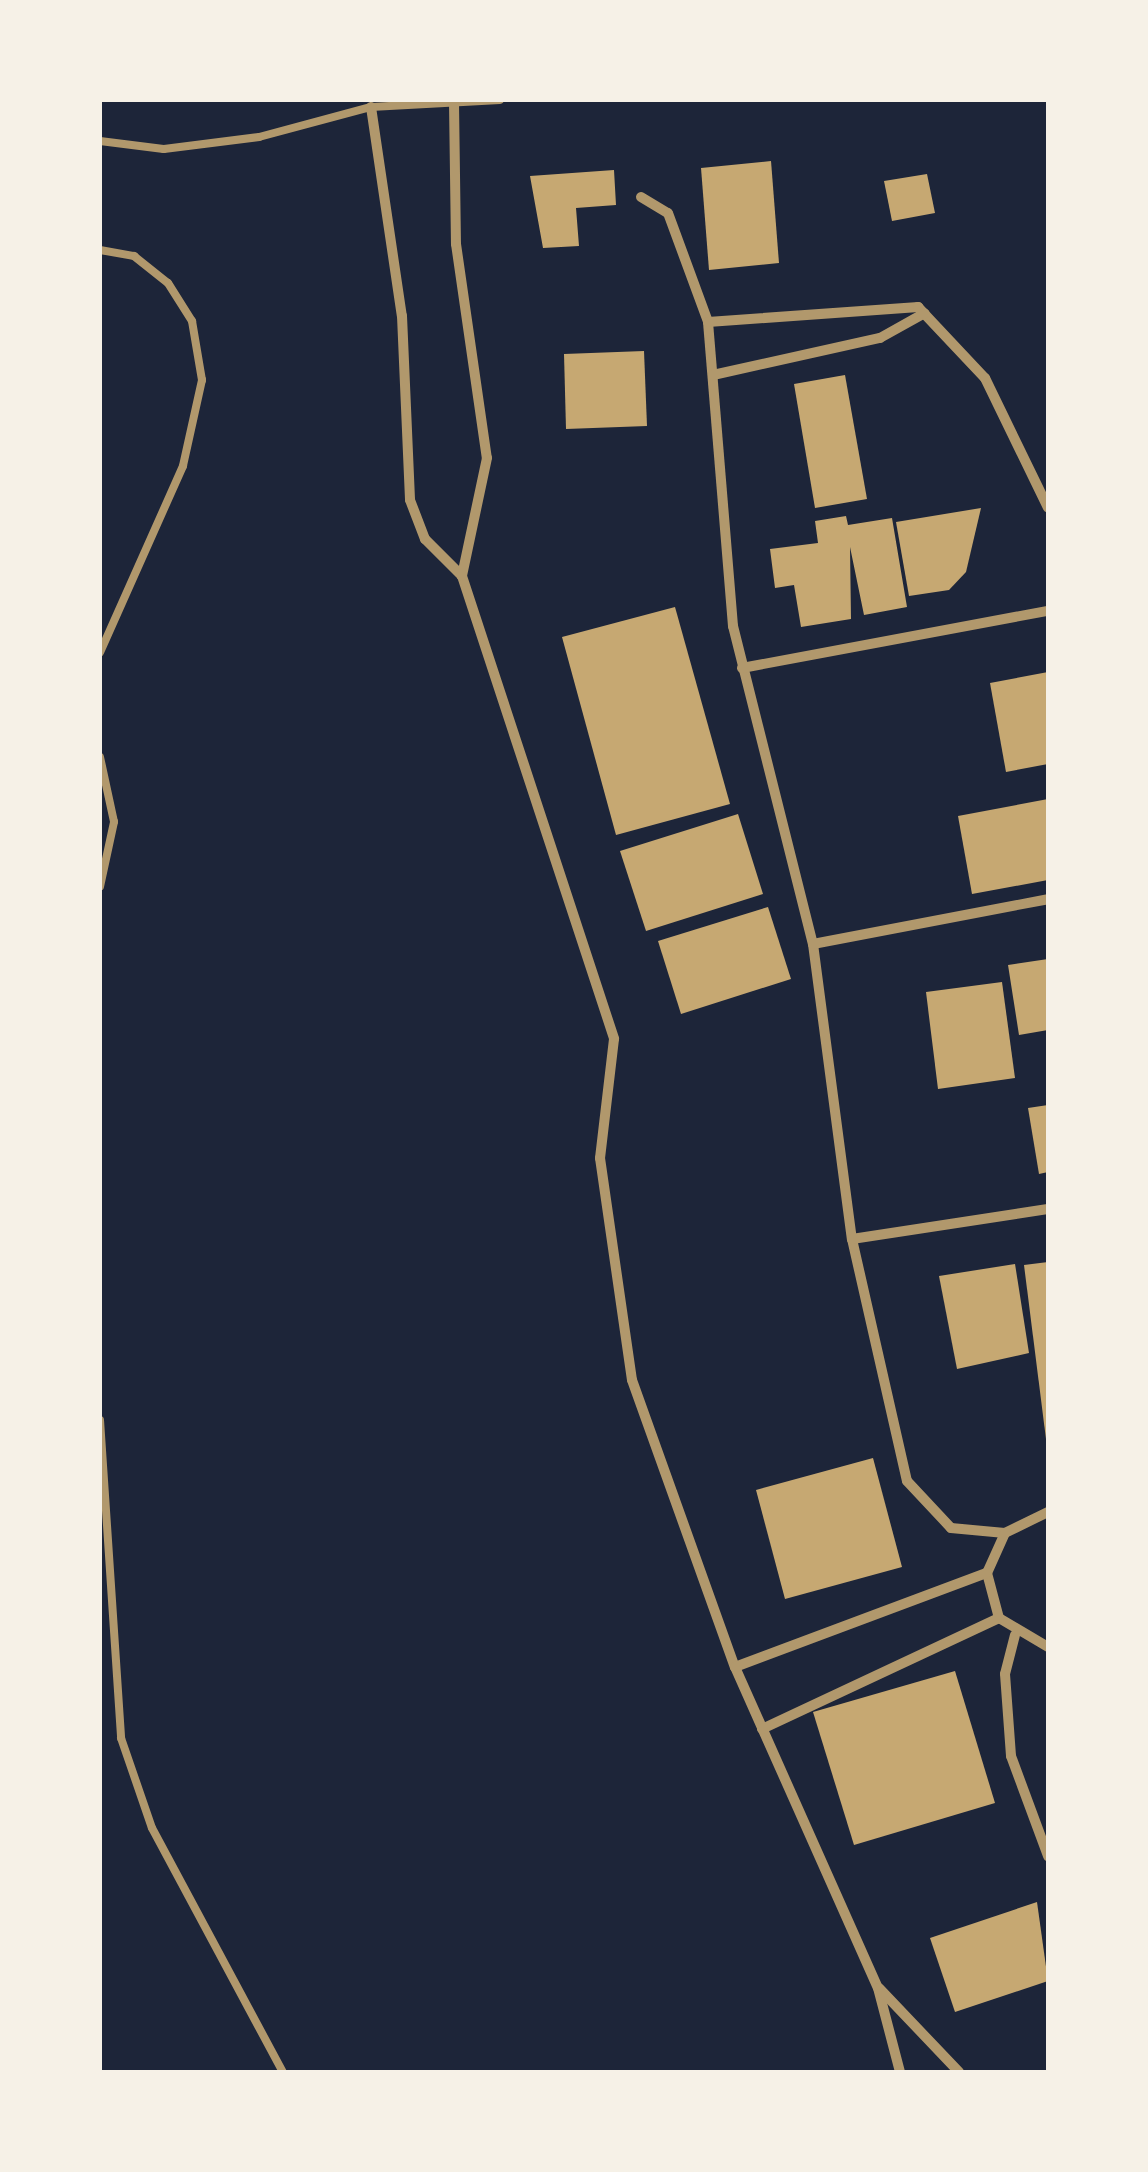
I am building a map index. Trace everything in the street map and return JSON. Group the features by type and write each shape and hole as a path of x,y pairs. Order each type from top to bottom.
{"street":[{"path":"454,102 456,244 487,458 462,576"},
{"path":"370,103 402,316 410,500 424,539 462,576 614,1039 600,1158 612,1282 672,1506 735,1667 878,1988 900,2072"},
{"path":"641,197 668,213 708,322 717,489 742,668 813,944 852,1238 907,1481 951,1528 1005,1533 1048,1512"},
{"path":"708,322 909,305 925,314 985,378 1048,508"},
{"path":"713,375 880,338 925,314"},
{"path":"742,668 1048,611"},
{"path":"813,944 1048,899"},
{"path":"852,1238 1048,1208"},
{"path":"1005,1533 987,1574 999,1618 1016,1635 1048,1647"},
{"path":"735,1667 987,1574"},
{"path":"762,1729 999,1618"},
{"path":"1016,1635 1004,1674 1010,1756 1048,1856"},
{"path":"878,1988 959,2072"}],"lane":[{"path":"100,141 164,150 259,138 370,103 500,100"},
{"path":"100,250 134,256 168,284 192,321 202,380 183,466 100,652"},
{"path":"100,757 114,822 100,887"},
{"path":"100,1420 121,1738 152,1828 284,2072"}],"shaded area":[{"path":"100,100 1048,100 1048,2072 100,2072"}],"building":[{"path":"771,161 779,263 709,270 701,168"},
{"path":"614,170 616,205 576,208 579,246 543,248 530,176"},
{"path":"927,174 935,213 892,221 884,181"},
{"path":"644,351 647,426 566,429 564,354"},
{"path":"845,375 867,499 815,508 794,384"},
{"path":"981,508 966,572 949,590 909,596 896,522"},
{"path":"846,516 848,525 892,518 907,607 864,615 850,547 851,619 801,627 794,585 775,588 770,549 818,543 815,521"},
{"path":"675,607 730,804 616,835 562,637"},
{"path":"1048,672 1048,764 1006,772 990,683"},
{"path":"1048,799 1048,880 972,894 958,816"},
{"path":"738,814 763,894 646,931 620,851"},
{"path":"768,907 791,979 681,1014 658,941"},
{"path":"1048,959 1048,1030 1019,1035 1008,965"},
{"path":"1002,982 1015,1078 938,1089 926,992"},
{"path":"1048,1105 1048,1172 1039,1174 1028,1108"},
{"path":"1048,1262 1048,1439 1046,1439 1024,1265"},
{"path":"1015,1264 1029,1353 957,1369 939,1276"},
{"path":"873,1458 902,1567 785,1599 756,1490"},
{"path":"955,1671 995,1803 854,1845 813,1712"},
{"path":"1037,1902 1048,1981 955,2012 930,1938"}]}
